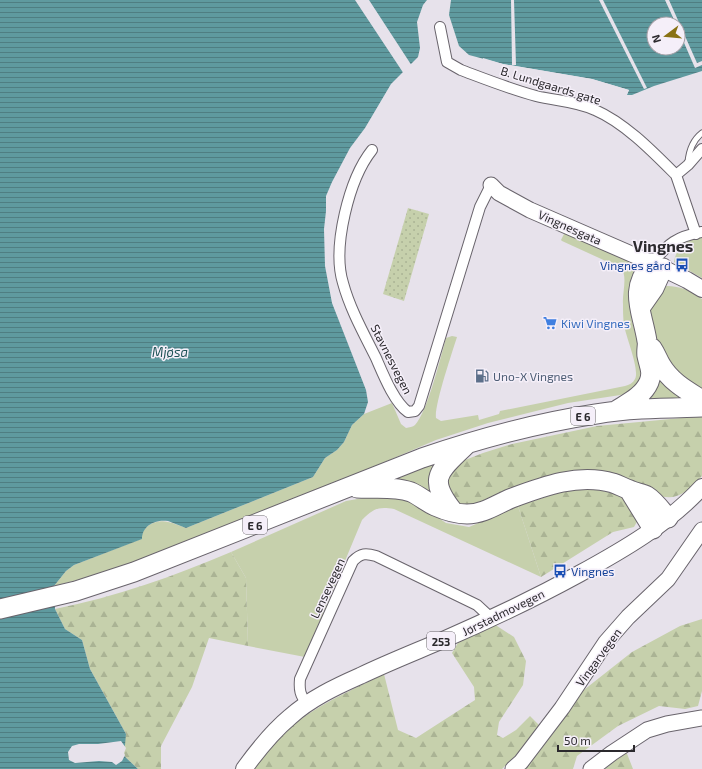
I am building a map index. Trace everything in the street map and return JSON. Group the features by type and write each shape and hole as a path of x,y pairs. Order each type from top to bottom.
{"highway":[{"path":"658,265 644,272 638,290 641,320 647,341 667,374 680,386 702,400"},
{"path":"616,411 639,395 648,383 651,369 647,355 647,341"},
{"name":"E 6","path":"0,609 76,591 162,562 422,458 467,444 542,424 616,411 652,408 702,407"},
{"path":"452,512 442,498 438,481 443,468 467,444"},
{"path":"347,488 382,488 401,490 420,496 434,506 452,512 467,514 478,513 551,485 570,481 605,481 646,495 668,518"},
{"path":"629,490 653,529"}],"main road":[{"name":"Vingnesgata","path":"658,265 702,289"},
{"name":"Jørstadmovegen","path":"244,769 273,733 290,716 307,704 342,684 491,618 610,557 668,518 702,487"}],"street":[{"name":"B. Lundgaards gate","path":"440,27 447,62 461,70 537,96 576,103 596,110 619,123 676,175"},
{"path":"658,265 669,244 676,240 699,233 676,175 688,165 702,149"},
{"name":"Stavnesvegen","path":"372,150 365,158 350,190 343,229 340,268 349,300 384,375 402,408 408,412 415,411 419,406 480,207 491,186"},
{"name":"Vingnesgata","path":"491,186 499,193 530,210 658,265"},
{"name":"Vingarvegen","path":"513,769 521,762 562,708 606,642 628,617 668,579 702,530"},
{"name":"Lensevegen","path":"307,704 300,695 300,679 353,561 362,554 367,553 376,556 477,605 491,618"},
{"path":"591,769 646,730 667,724 702,718"}],"lane":[{"path":"688,165 689,152 698,136 702,133"}],"green space":[{"path":"408,208 429,214 404,301 383,294"},
{"path":"565,232 628,261 634,269 631,317 642,354 645,376 627,394 568,403 488,423 436,440 352,476 171,548 108,572 54,586 66,571 74,565 141,539 144,530 150,524 163,521 186,528 313,477 325,458 337,450 344,442 352,425 364,414 392,403 401,424 406,428 414,426 420,419 429,397 446,338 452,336 457,337 436,412 436,418 441,421 478,415 479,420 499,414 500,411 631,384 635,379 636,368 624,325 623,271 621,268 562,241 561,240"},
{"path":"702,237 702,278 674,262 680,248 692,240"},
{"path":"667,286 686,290 702,299 702,392 688,386 657,347 649,309 663,287"},
{"path":"656,371 691,399 649,402 648,395"},
{"path":"702,416 702,476 684,493 676,496 660,496 631,481 464,506 456,504 443,477 460,462 512,444 597,426"},
{"path":"442,459 434,496 389,483 392,477"},
{"path":"581,488 610,492 623,498 629,502 638,520 634,527 613,532 541,577 518,506 558,493"},
{"path":"386,494 414,501 446,523 469,527 518,506 541,577 394,509 380,508 369,513 362,520 305,657 248,646 246,578 231,552 346,501"},
{"path":"231,552 246,578 248,646 209,638 192,687 161,746 161,769 138,769 121,753 126,734 90,669 82,640 65,629 55,609 144,585"},
{"path":"702,619 702,691 698,706 685,709 659,706 618,726 577,756 573,769 523,769 533,759 557,728 580,693 632,652 680,626"},
{"path":"494,624 514,637 526,661 523,685 499,722 497,735 503,738 516,730 530,716 540,726 522,749 502,769 253,769 286,731 308,714 320,706 384,674 398,730 416,738 475,700 474,687 452,653 459,641"},
{"path":"626,751 633,769 605,769"}],"water":[{"name":"Mjøsa","path":"0,0 427,0 423,5 417,22 420,48 418,57 391,84 365,128 350,148 326,196 324,229 325,266 332,303 366,390 368,402 364,414 352,425 344,442 337,450 325,458 313,477 186,528 168,521 154,522 144,530 142,539 74,565 66,571 54,586 55,609 65,629 82,640 90,669 126,734 122,754 138,769 0,769"},
{"path":"451,0 702,0 702,71 654,86 632,95 627,95 629,90 592,79 503,64 469,55 459,46 449,15"}],"pier":[{"path":"355,0 369,0 412,66 404,74"},
{"path":"511,0 514,0 516,65 512,65"},
{"path":"599,0 603,0 647,88 644,89"},
{"path":"665,0 669,0 676,16 672,16"},
{"path":"686,38 697,63 702,61 702,65 695,68 686,47"},
{"path":"483,58 503,64 592,79 629,90 626,96 626,91 592,81 502,66 483,60"},
{"path":"121,741 126,748 124,753 125,755 122,761 116,765 112,762 99,761 75,763 69,760 68,752 72,746 79,744 98,744"}],"place":[{"name":"Vingnes gård","path":"682,265"},
{"name":"Kiwi Vingnes","path":"550,323"},
{"name":"Uno-X Vingnes","path":"482,376"},
{"name":"Vingnes","path":"560,571"}],"district":[{"name":"Vingnes","path":"663,245"}]}
